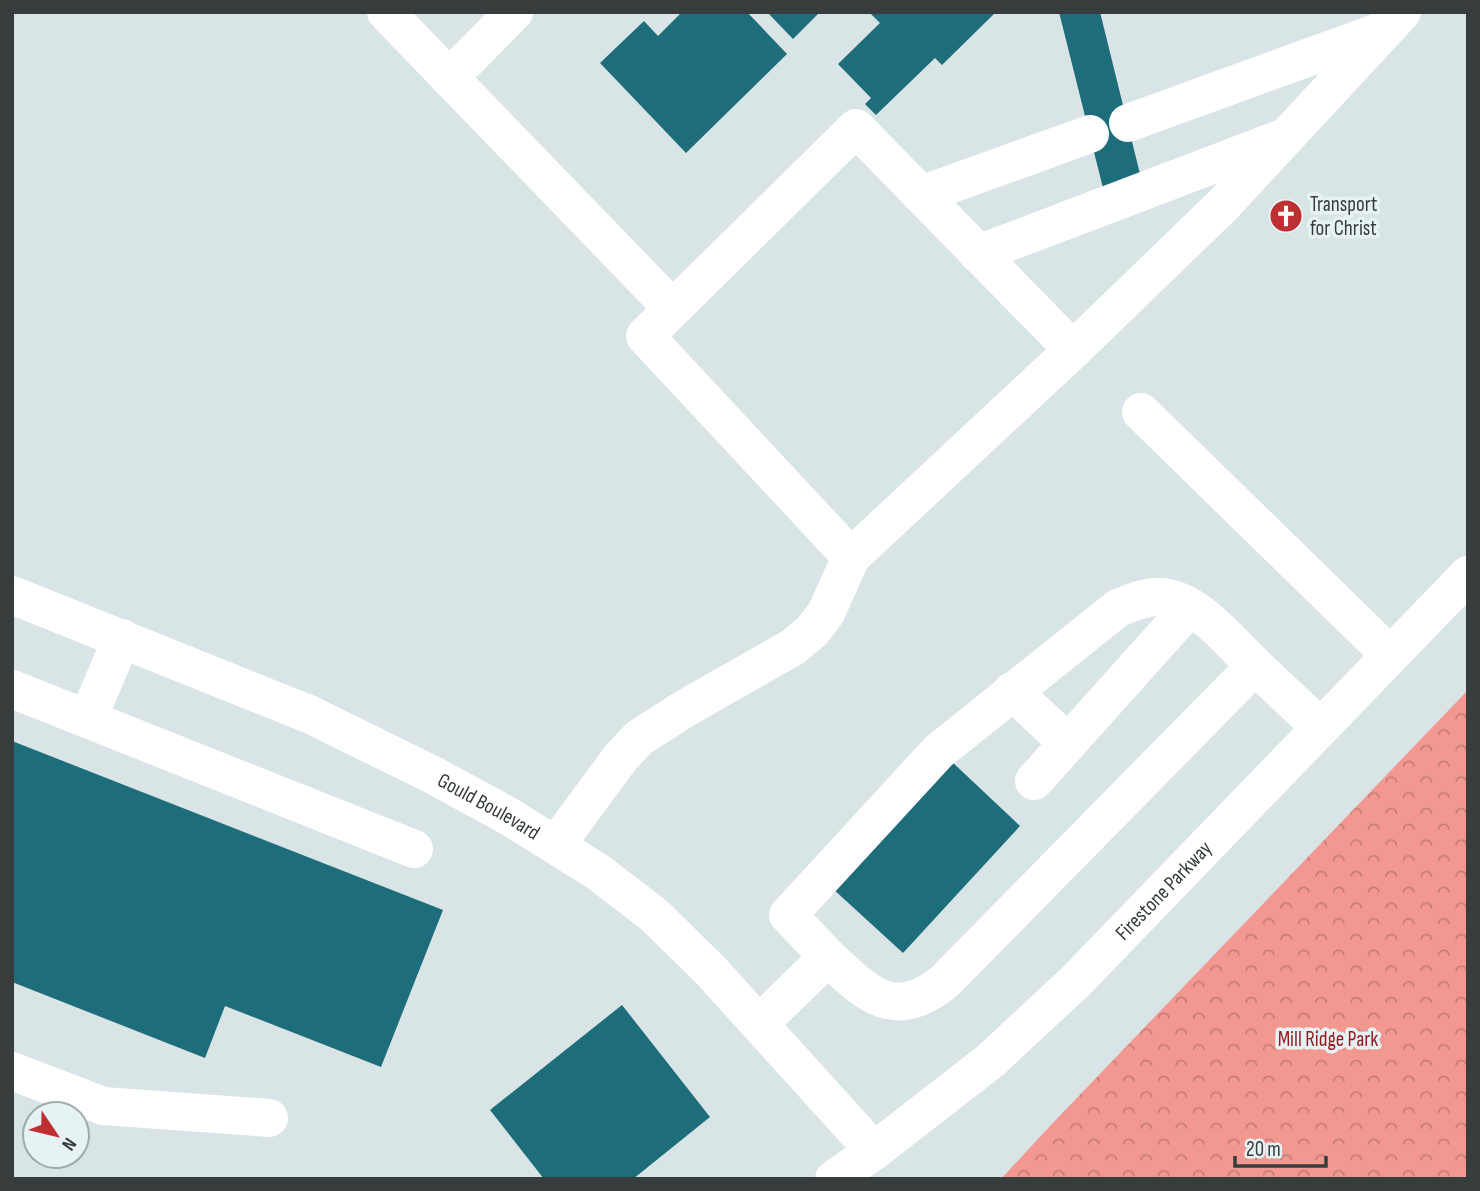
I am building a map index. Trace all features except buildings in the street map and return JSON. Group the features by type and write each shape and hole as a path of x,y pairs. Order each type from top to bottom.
{"street":[{"path":"386,12 672,308"},
{"path":"449,78 514,12"},
{"path":"1128,123 1394,21"},
{"path":"555,845 621,757 639,738 675,714 793,647 812,631 826,613 851,557 1073,350 1223,205 1394,21"},
{"path":"851,557 645,336 856,128 1073,350"},
{"path":"920,195 1090,134"},
{"path":"978,254 1289,135"},
{"path":"1141,412 1391,655"},
{"name":"Firestone Parkway","path":"834,1179 874,1152 990,1061 1076,981 1468,575"},
{"name":"Gould Boulevard","path":"12,595 311,715 433,775 510,817 598,872 654,915 711,971 874,1152"},
{"path":"1255,666 964,963 928,995 911,1002 894,1002 860,987 788,915 939,751 1118,608 1140,599 1160,597 1181,601 1201,614 1320,727"},
{"path":"1034,781 1190,607"},
{"path":"88,718 122,638"},
{"path":"12,689 414,849"},
{"path":"1012,691 1068,743"},
{"path":"759,1024 828,957"},
{"path":"12,1071 103,1106 269,1118"}],"green space":[{"name":"Mill Ridge Park","path":"1468,690 1468,1179 1001,1179 1050,1126"}],"place":[{"name":"Transport for Christ","path":"1286,216"}]}
